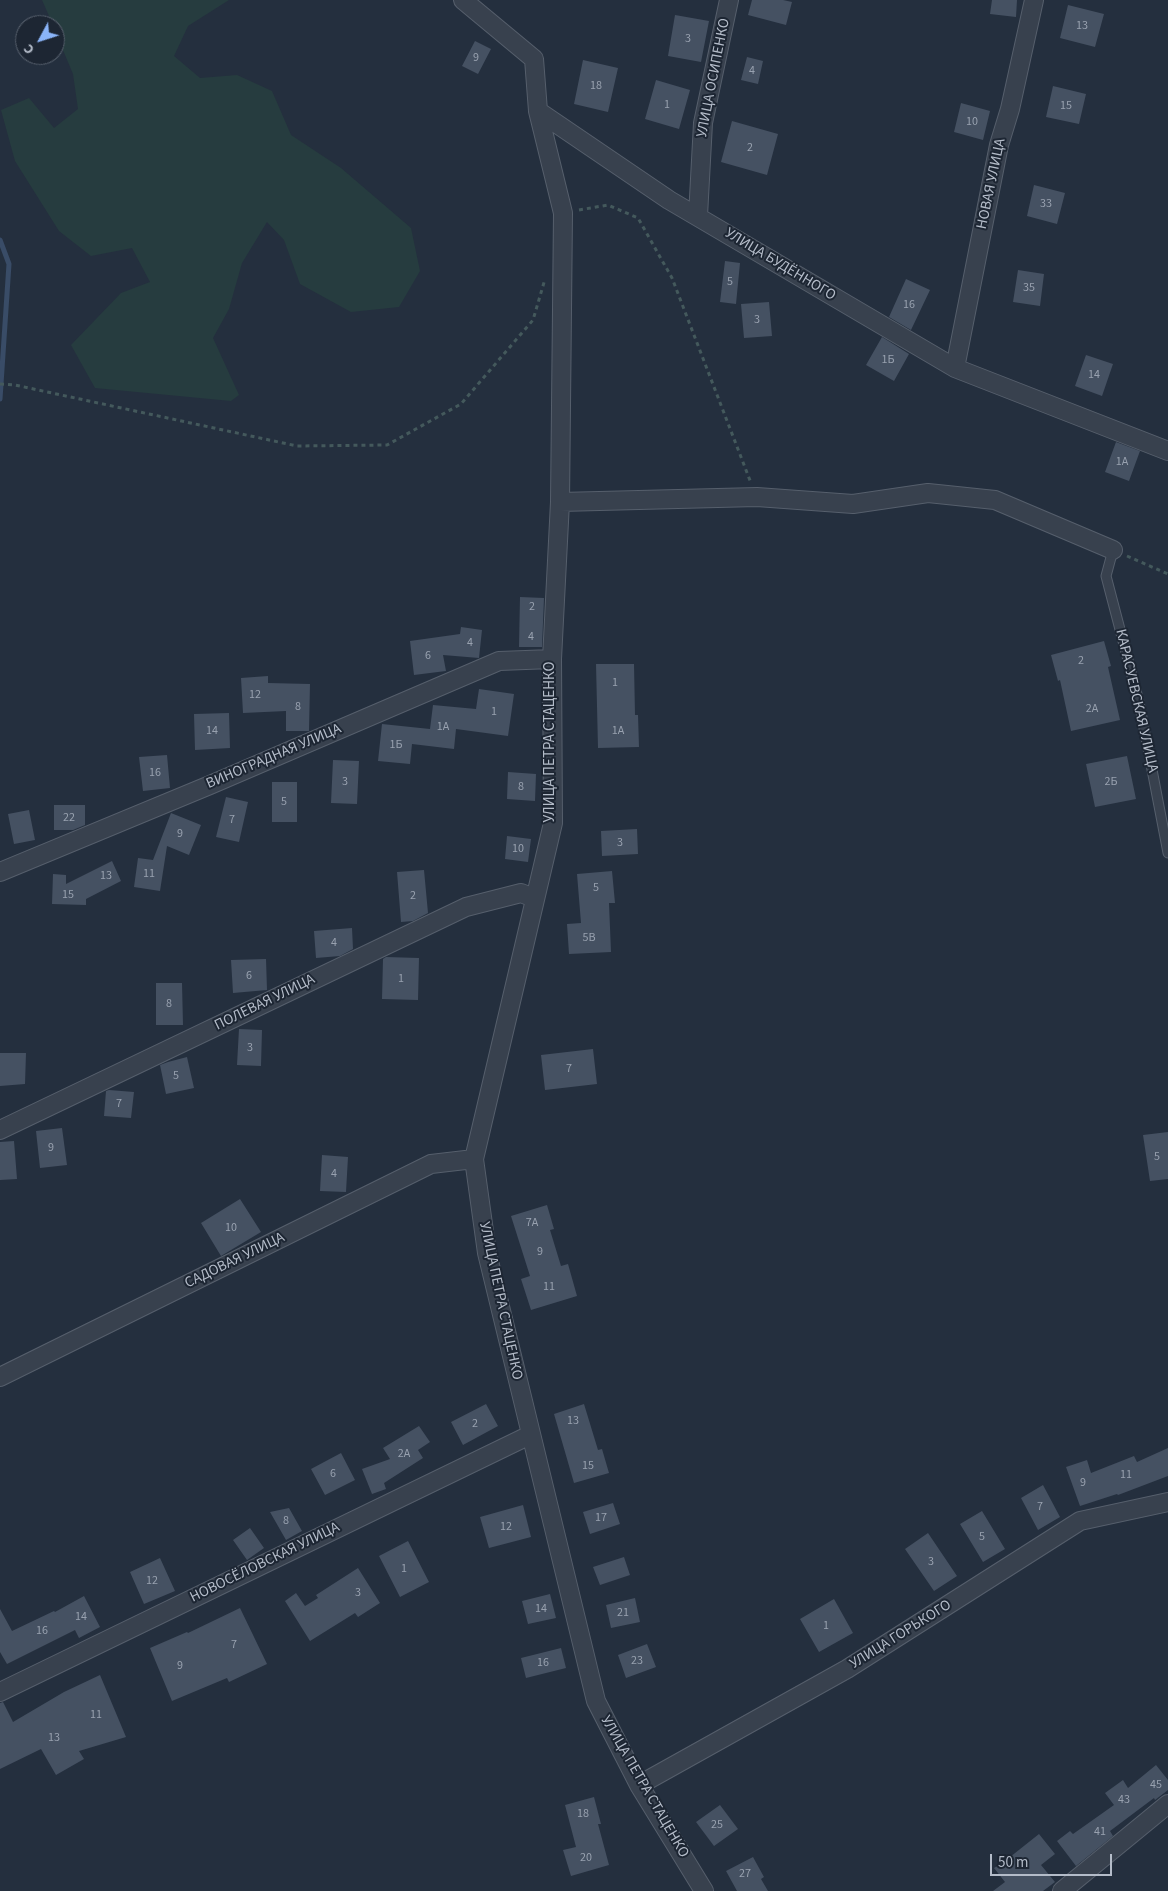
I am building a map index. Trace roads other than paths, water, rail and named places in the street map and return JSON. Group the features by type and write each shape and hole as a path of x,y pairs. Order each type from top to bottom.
{"street":[{"path":"463,0 534,59 538,111"},
{"name":"УЛИЦА ОСИПЕНКО","path":"698,216 703,123 729,0"},
{"name":"НОВАЯ УЛИЦА","path":"954,368 999,145 1010,109 1034,0"},
{"name":"УЛИЦА ПЕТРА СТАЦЕНКО","path":"538,111 563,213 560,502 552,659 552,823 474,1159 487,1253 596,1701 640,1785 704,1891"},
{"name":"УЛИЦА БУДЁННОГО","path":"538,111 669,200 954,368 1168,451"},
{"path":"560,502 757,497 853,504 928,493 995,500 1113,550"},
{"name":"ВИНОГРАДНАЯ УЛИЦА","path":"0,872 201,789 499,661 552,659"},
{"name":"ПОЛЕВАЯ УЛИЦА","path":"0,1130 466,907 521,893 534,898"},
{"name":"САДОВАЯ УЛИЦА","path":"0,1377 431,1164 474,1159"},
{"name":"НОВОСЁЛОВСКАЯ УЛИЦА","path":"0,1692 530,1435"},
{"name":"УЛИЦА ГОРЬКОГО","path":"640,1785 847,1669 1080,1522 1168,1502"},
{"path":"1062,1891 1168,1804"}],"lane":[{"name":"КАРАСУЕВСКАЯ УЛИЦА","path":"1113,550 1106,576 1139,702 1168,853"}],"waterway":[{"path":"0,240 9,264 0,399"}]}
